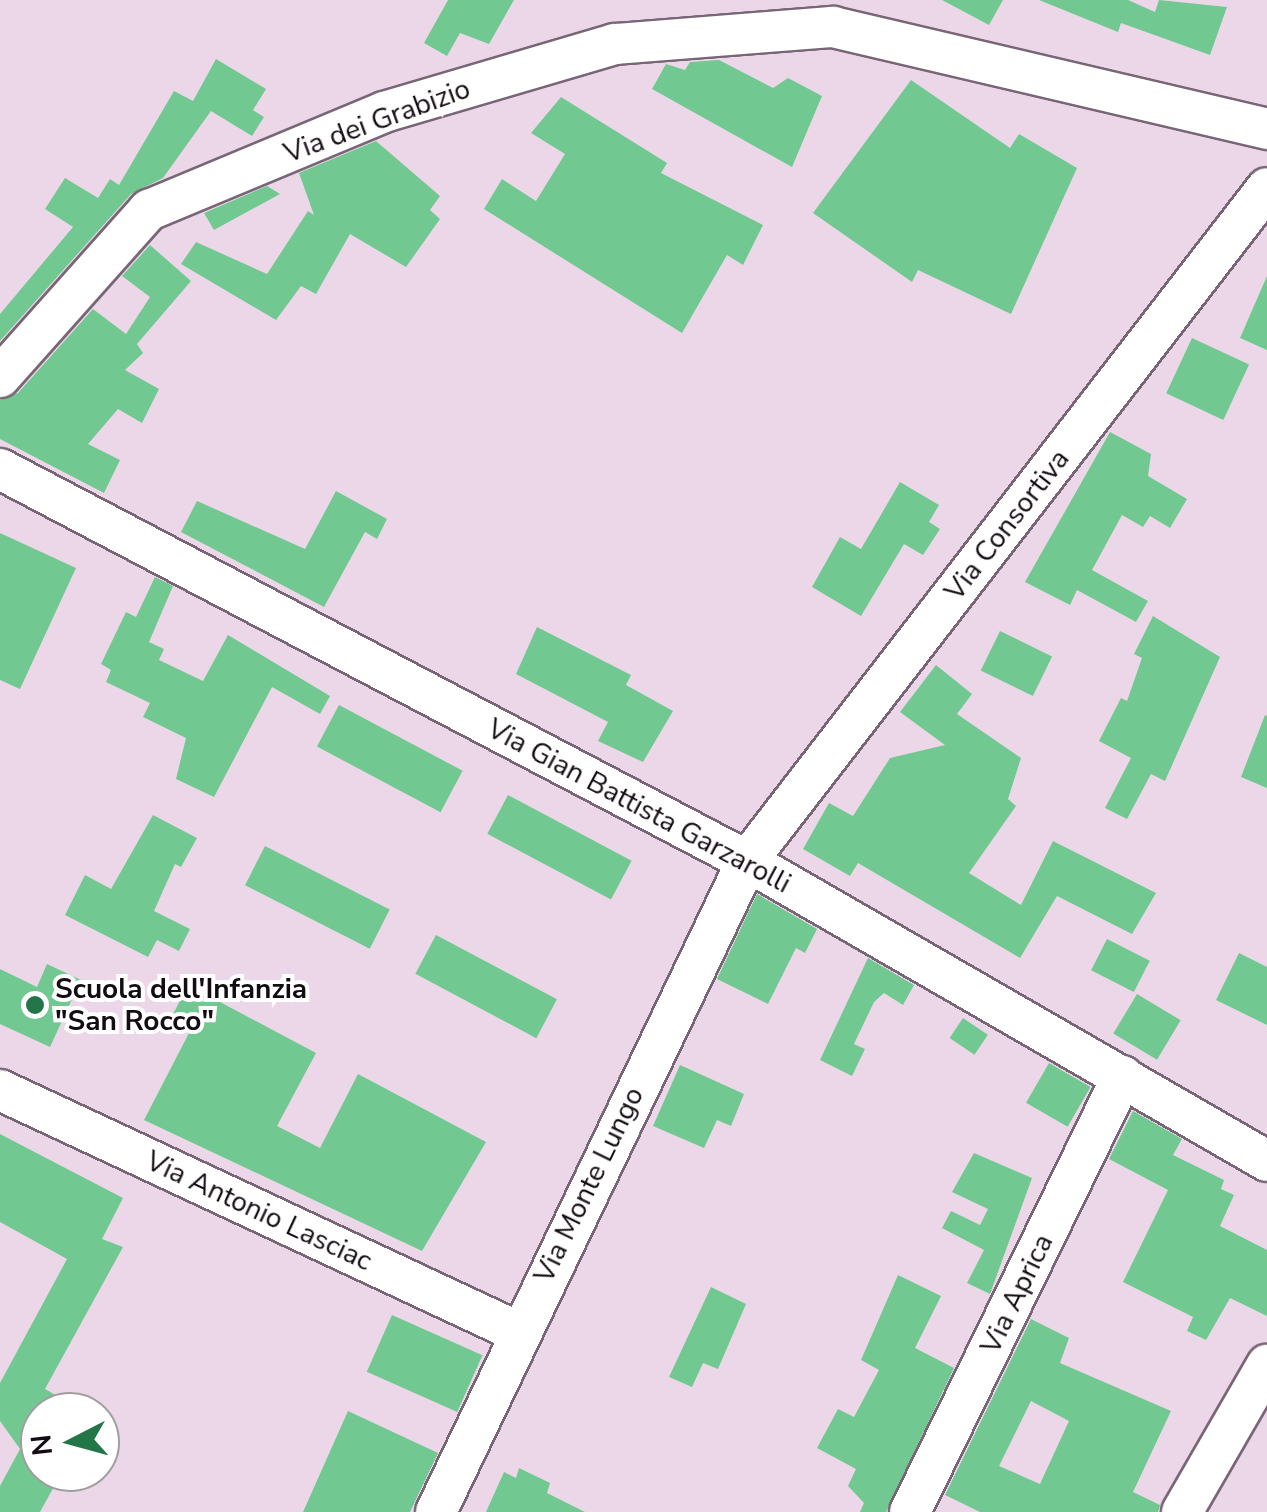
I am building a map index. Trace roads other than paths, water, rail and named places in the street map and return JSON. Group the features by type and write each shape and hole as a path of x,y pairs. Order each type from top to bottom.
{"street":[{"name":"Via dei Grabizio","path":"0,377 149,210 384,112 616,44 840,14 1267,129"},
{"name":"Via Consortiva","path":"747,861 1267,188"},
{"name":"Via Gian Battista Garzarolli","path":"0,469 747,861 1267,1161"},
{"name":"Via Monte Lungo","path":"436,1512 518,1332 747,861"},
{"name":"Via Aprica","path":"910,1512 1123,1076"},
{"name":"Via Antonio Lasciac","path":"0,1090 518,1332"},
{"path":"1182,1512 1267,1365"}],"place":[{"name":"Scuola dell'Infanzia \"San Rocco\"","path":"35,1005"}]}
